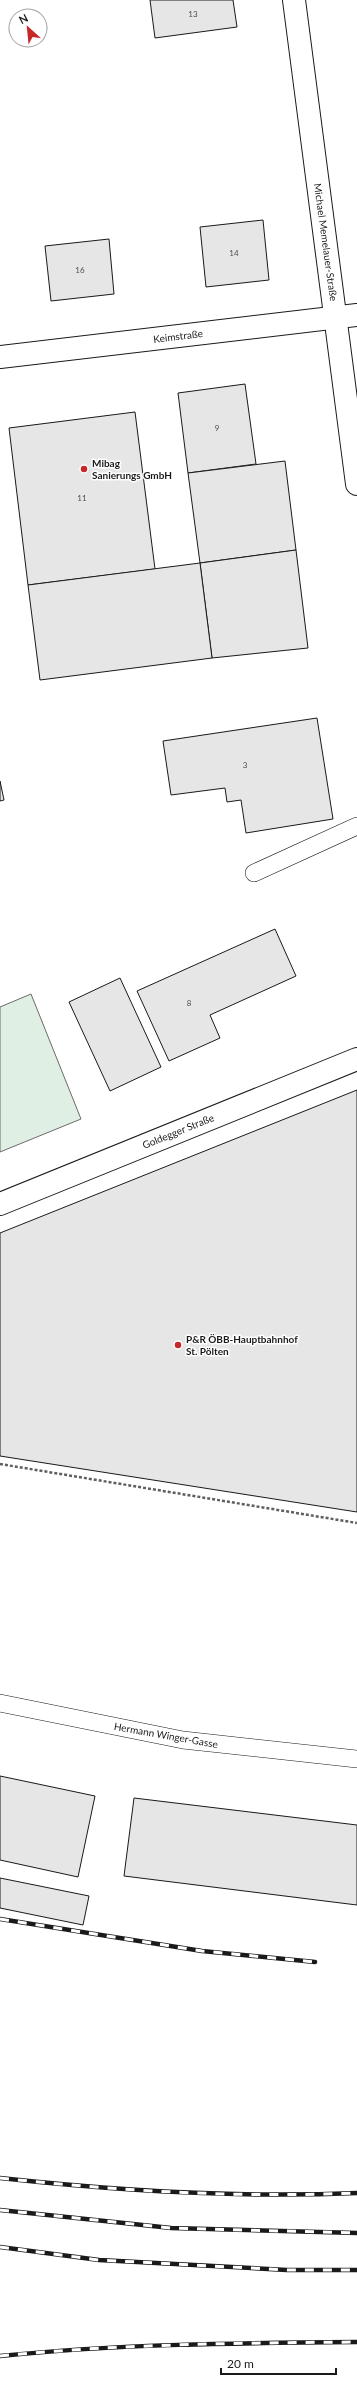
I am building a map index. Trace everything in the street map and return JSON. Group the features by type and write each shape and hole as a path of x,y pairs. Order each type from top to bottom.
{"street":[{"name":"Michael Memelauer-Straße","path":"294,0 347,317 357,484"},
{"name":"Keimstraße","path":"0,357 347,317"},
{"name":"Goldegger Straße","path":"0,1204 357,1059"}],"lane":[{"path":"254,873 357,826"},
{"name":"Hermann Winger-Gasse","path":"0,1703 183,1740 357,1759"}],"path":[{"path":"0,1464 357,1523"}],"green space":[{"path":"31,994 81,1119 0,1152 0,1007"}],"building":[{"path":"150,0 233,0 237,27 155,38"},
{"path":"263,220 269,280 206,287 200,227"},
{"path":"109,239 114,294 51,301 45,246"},
{"path":"245,384 256,464 188,473 178,393"},
{"path":"135,412 155,569 28,585 9,428"},
{"path":"285,461 296,550 200,563 188,473"},
{"path":"296,550 308,648 212,658 200,563"},
{"path":"200,563 212,658 40,680 28,585"},
{"path":"317,718 333,819 246,833 241,800 227,802 225,788 171,795 163,741"},
{"path":"0,781 4,800 0,801"},
{"path":"275,929 296,976 210,1015 220,1038 169,1061 137,991"},
{"path":"120,978 161,1067 110,1091 69,1002"},
{"name":"P&R ÖBB-Hauptbahnhof St. Pölten","path":"357,1090 357,1512 0,1456 0,1233"},
{"path":"0,1776 95,1796 78,1877 0,1860"},
{"path":"134,1798 357,1825 357,1905 124,1876"},
{"path":"0,1878 89,1896 83,1925 0,1908"}],"railway":[{"path":"0,1919 202,1951 315,1962"},
{"path":"0,2178 89,2187 223,2194 268,2195 357,2193"},
{"path":"0,2210 171,2228 357,2233"},
{"path":"0,2247 99,2260 287,2270 357,2270"},
{"path":"0,2356 134,2347 357,2342"}],"place":[{"name":"Mibag Sanierungs GmbH","path":"84,469"},
{"name":"P&R ÖBB-Hauptbahnhof St. Pölten","path":"178,1345"}]}
